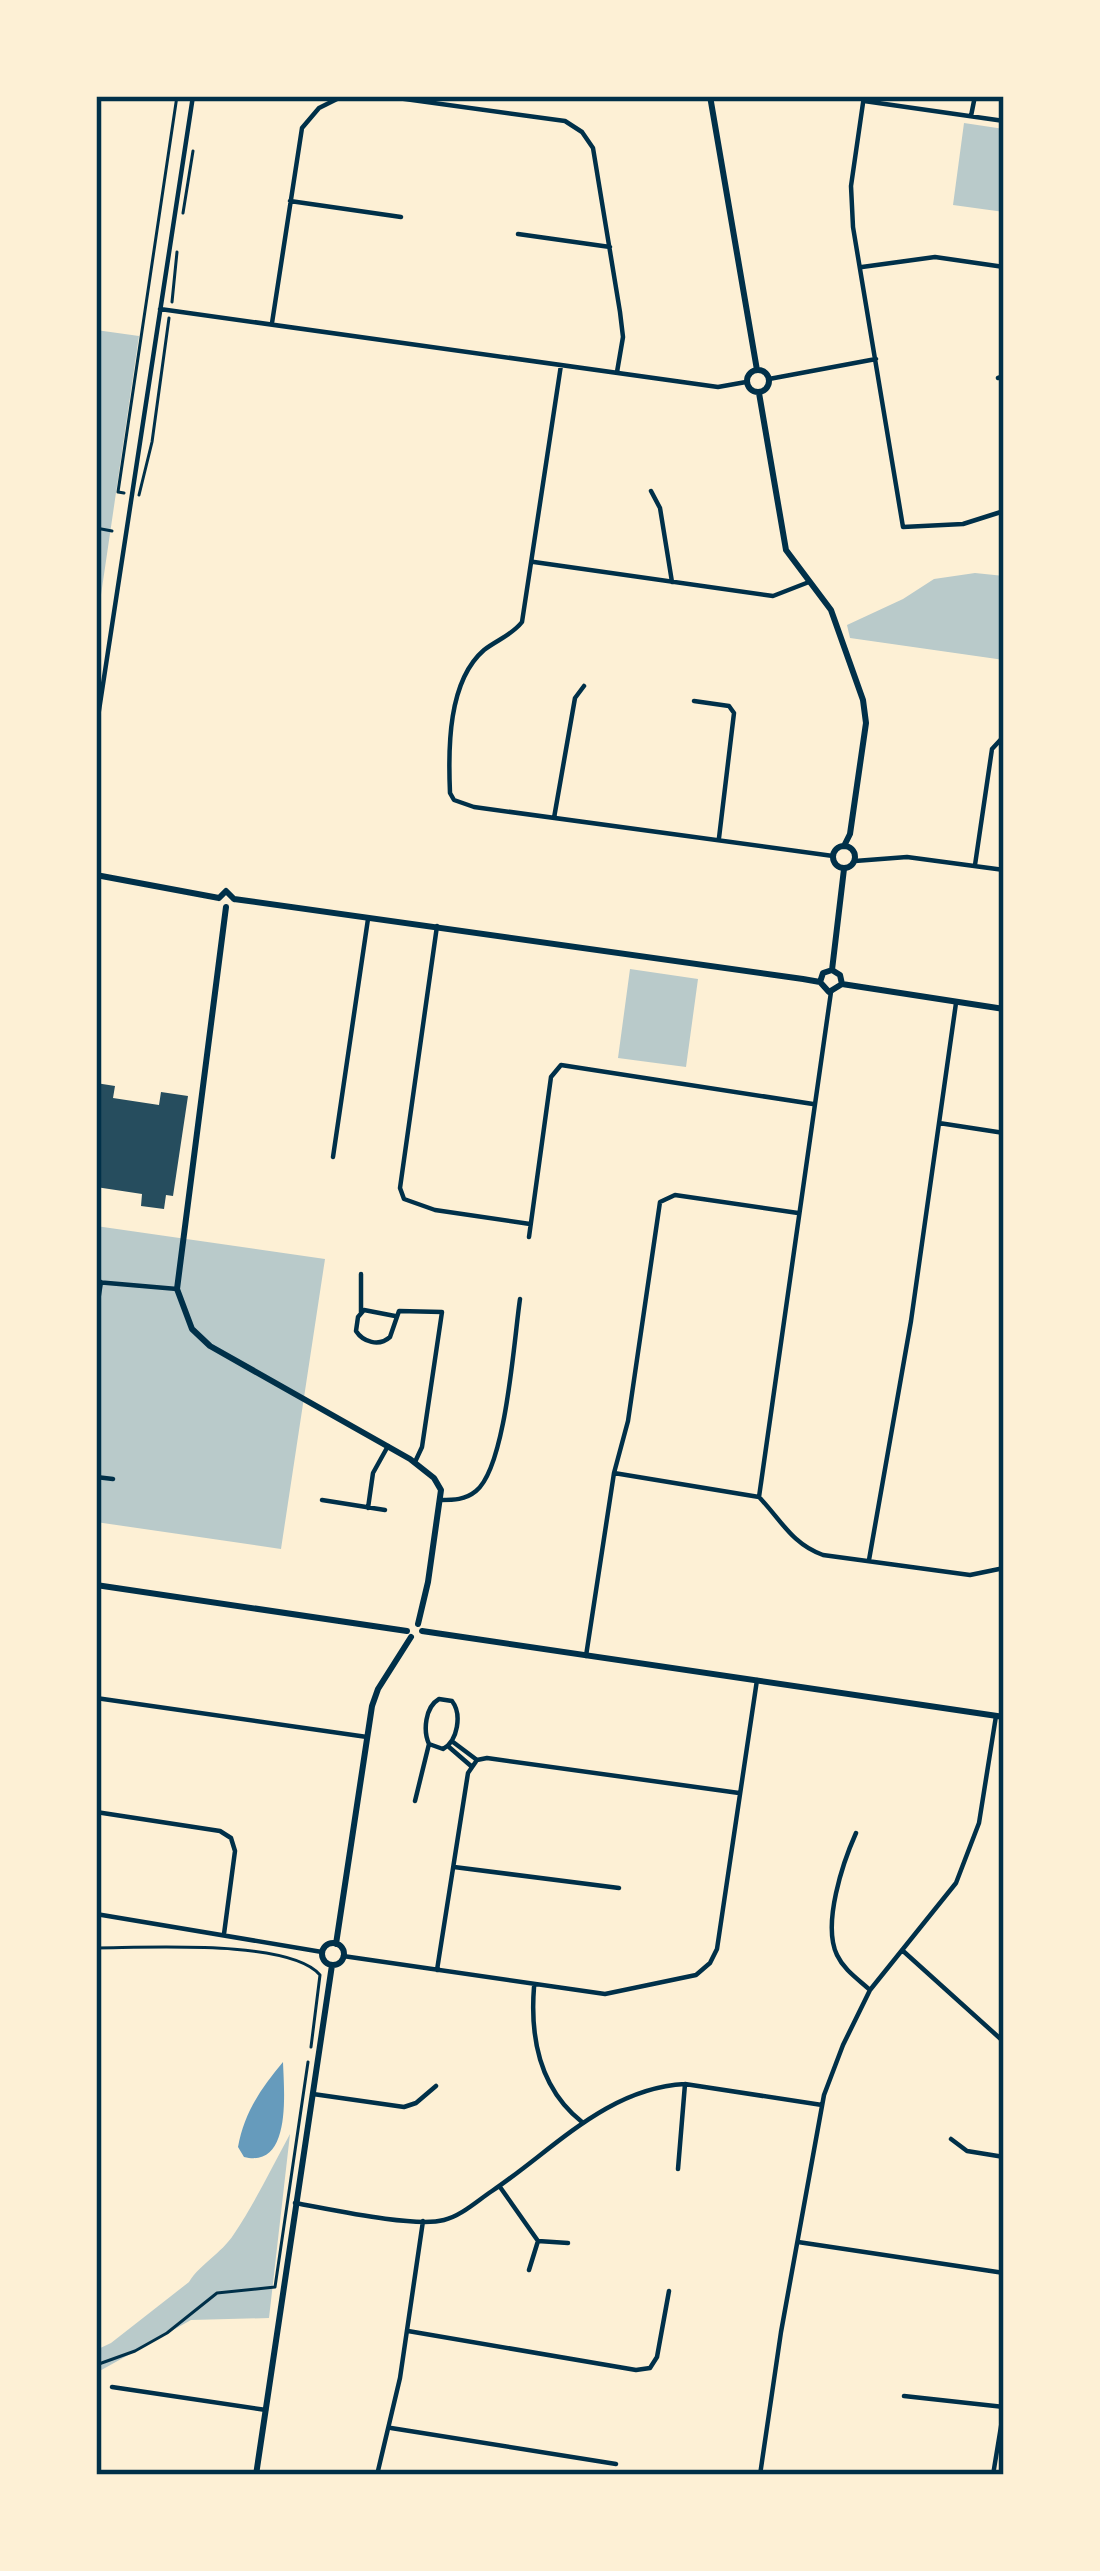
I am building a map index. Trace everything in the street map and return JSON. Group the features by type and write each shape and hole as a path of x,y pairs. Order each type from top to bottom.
{"street":[{"path":"96,730 193,96"},
{"path":"272,323 302,128 319,108 343,96"},
{"path":"383,96 565,122 582,132 593,148 610,247 622,337 616,372"},
{"path":"710,96 757,370 769,379 876,359"},
{"path":"971,116 975,96"},
{"path":"1004,121 864,99 851,186 903,527 963,524 1004,511"},
{"path":"290,201 401,217"},
{"path":"518,234 610,247"},
{"path":"862,267 934,257 1004,267"},
{"path":"160,310 718,387 746,382"},
{"path":"561,364 522,622 483,651 463,676 455,707 450,793 454,800 474,807 833,856"},
{"path":"757,370 746,382 759,393"},
{"path":"759,393 769,379"},
{"path":"759,393 786,550 831,610 866,724 850,834 833,856"},
{"path":"651,491 660,508 673,582"},
{"path":"534,562 773,596 808,582"},
{"path":"554,818 575,698 584,686"},
{"path":"694,701 729,706 734,713 718,838"},
{"path":"975,866 992,749 1004,736"},
{"path":"844,846 853,851 855,861"},
{"path":"833,856 836,865 844,868"},
{"path":"844,868 855,861 889,856 1004,870"},
{"path":"832,970 844,868"},
{"path":"96,875 219,898 226,907"},
{"path":"219,898 226,891 234,899 820,982 831,992"},
{"path":"234,899 226,907 177,1289 192,1329 210,1346 388,1446 434,1478 440,1500 420,1628"},
{"path":"333,1157 368,916"},
{"path":"437,926 400,1188 404,1198 421,1207 530,1224"},
{"path":"820,982 832,970 841,975 842,985"},
{"path":"759,1497 831,992 842,985 1004,1009"},
{"path":"869,1560 957,1001"},
{"path":"529,1237 551,1077 561,1065 813,1105"},
{"path":"938,1123 1004,1132"},
{"path":"586,1656 614,1473 628,1421 660,1202 675,1196 798,1213"},
{"path":"361,1274 356,1330 368,1341 379,1343 390,1337 395,1316 406,1308 442,1312 422,1447 415,1462"},
{"path":"96,1314 98,1282 177,1289"},
{"path":"440,1500 458,1500 475,1492 494,1464 520,1298"},
{"path":"361,1313 367,1309 395,1316"},
{"path":"368,1508 373,1473 388,1446"},
{"path":"614,1473 759,1497 803,1548 823,1555 970,1575 1004,1568"},
{"path":"96,1478 113,1479"},
{"path":"322,1500 385,1510"},
{"path":"96,1585 409,1634"},
{"path":"758,1680 717,1948 703,1970 688,1978 605,1994 344,1956 336,1944 378,1689 411,1623 586,1656 758,1680 1000,1717 979,1823 965,1862 945,1898 870,1990 821,2105 760,2475"},
{"path":"96,1698 367,1737"},
{"path":"415,1801 429,1744 425,1735 429,1708 439,1699 456,1706 451,1745"},
{"path":"429,1744 451,1745 474,1763"},
{"path":"474,1763 487,1758 740,1793"},
{"path":"437,1970 474,1763"},
{"path":"96,1811 220,1832 231,1838 235,1851 224,1934"},
{"path":"231,1838 238,1833"},
{"path":"856,1833 843,1863 833,1944 846,1969 870,1990"},
{"path":"454,1867 619,1888"},
{"path":"96,1914 322,1952"},
{"path":"322,1952 336,1944"},
{"path":"902,1950 1004,2042"},
{"path":"322,1952 325,1962 332,1965 344,1956"},
{"path":"256,2475 332,1965"},
{"path":"535,1985 531,2015 538,2056 559,2097 582,2122"},
{"path":"295,2203 423,2221 451,2218 582,2122 642,2091 685,2084 821,2105"},
{"path":"678,2169 685,2084"},
{"path":"313,2094 404,2107 436,2086"},
{"path":"951,2138 967,2151 1004,2157"},
{"path":"499,2186 538,2241"},
{"path":"377,2475 408,2332 423,2221"},
{"path":"538,2241 568,2243"},
{"path":"529,2270 538,2241"},
{"path":"798,2242 1004,2272"},
{"path":"408,2332 636,2370 650,2368 657,2357 669,2291"},
{"path":"112,2386 266,2410"},
{"path":"904,2396 1004,2408 993,2475"},
{"path":"389,2428 616,2464"}],"path":[{"path":"118,492 177,96"},
{"path":"182,220 194,142"},
{"path":"172,300 179,243"},
{"path":"141,496 169,321"},
{"path":"96,528 112,531"},
{"path":"96,1948 240,1949 300,1959 320,1975 275,2287 217,2293 167,2333 96,2365"}],"shaded area":[{"path":"964,123 1004,129 1004,212 953,205"},
{"path":"96,330 139,336 96,629"},
{"path":"975,573 1004,576 1004,660 850,638 847,625 934,579"},
{"path":"630,969 698,979 686,1067 618,1058"},
{"path":"96,1226 325,1259 281,1549 96,1522"},
{"path":"290,2134 269,2318 191,2320 96,2373 96,2350 189,2282 229,2241"}],"water":[{"path":"283,2062 284,2108 278,2140 259,2158 244,2157 238,2147 244,2123"}],"building":[{"path":"96,1083 115,1086 113,1098 159,1105 161,1092 188,1096 173,1196 166,1195 164,1209 141,1206 142,1194 96,1187"}]}
